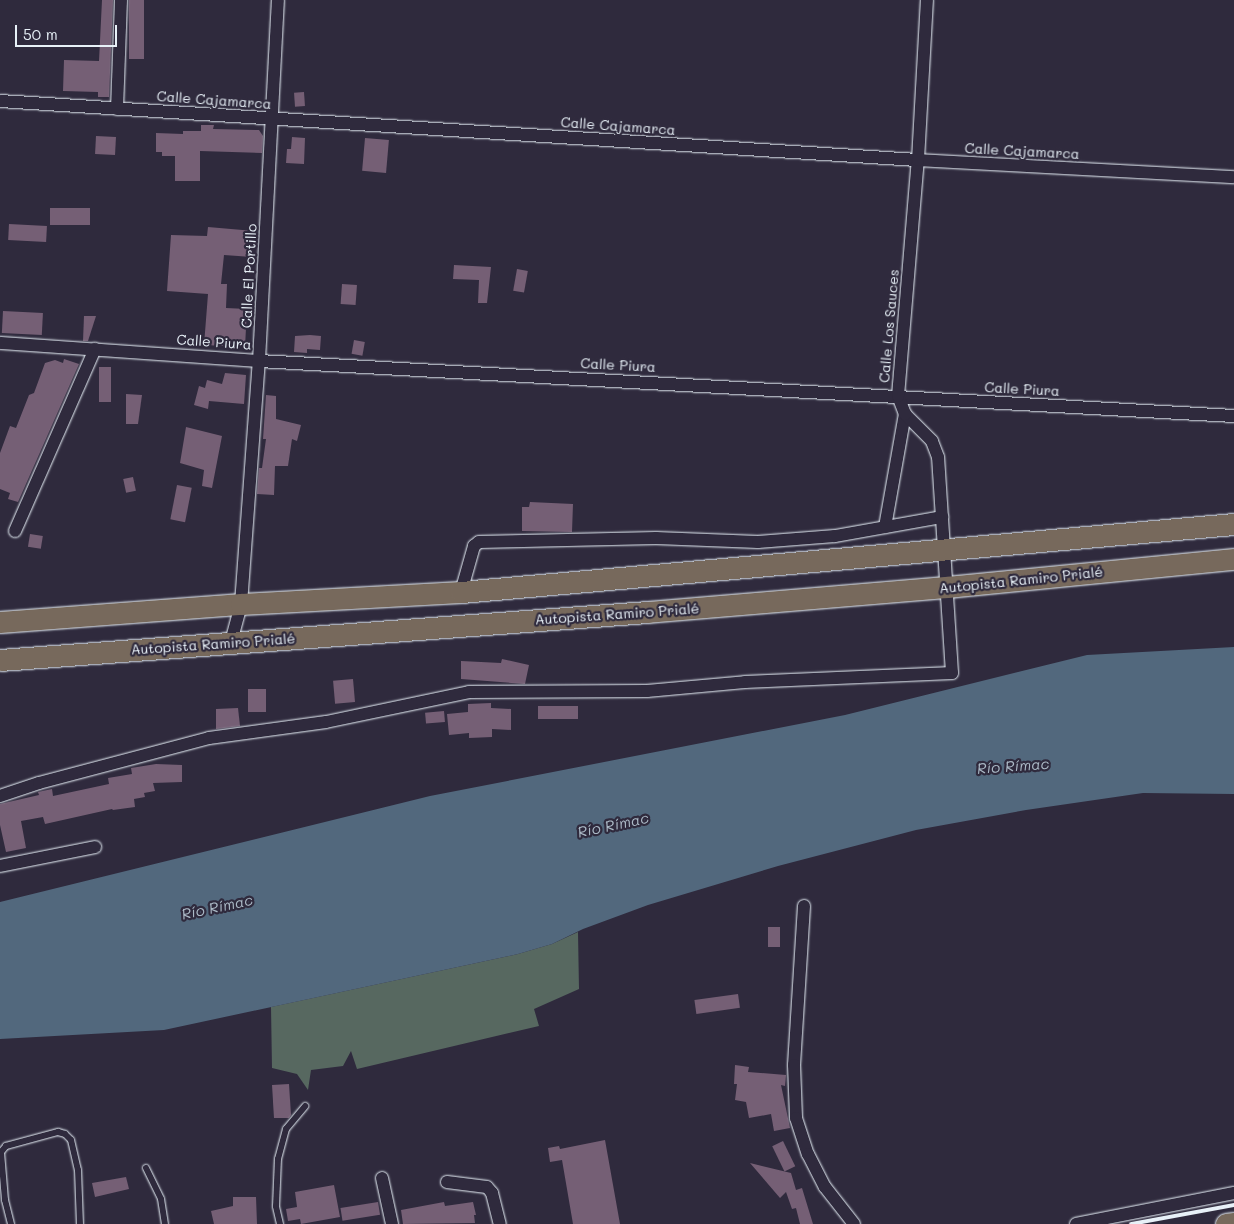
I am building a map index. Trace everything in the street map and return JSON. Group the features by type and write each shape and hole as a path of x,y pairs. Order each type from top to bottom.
{"highway":[{"path":"0,622 241,604 461,592 944,548 1234,524"},
{"name":"Autopista Ramiro Prialé","path":"0,660 627,614 948,587 1234,559"},
{"path":"1226,1224 1234,1222"}],"street":[{"path":"117,109 121,0"},
{"name":"Calle El Portillo","path":"231,642 241,604 259,360 278,0"},
{"name":"Calle Los Sauces","path":"0,796 39,783 209,738 326,722 469,692 647,691 745,682 951,674 954,671 938,457 932,441 905,414 898,396 918,160 927,0"},
{"name":"Calle Cajamarca","path":"0,101 918,160 1234,177"},
{"name":"Calle Piura","path":"0,343 259,360 1234,416"},
{"path":"15,531 95,349"},
{"path":"885,527 905,414"},
{"path":"461,592 474,546 479,542 656,538 758,542 835,536 942,517"},
{"path":"0,866 95,847"},
{"path":"804,906 794,1065 796,1118 808,1154 825,1186 854,1224"},
{"path":"382,1178 392,1224"},
{"path":"447,1182 487,1187 492,1193 500,1224"},
{"path":"1076,1224 1234,1193"}],"lane":[{"path":"280,1224 276,1206 278,1159 286,1129 305,1106"},
{"path":"11,1224 5,1200 1,1152 6,1146 58,1132 65,1134 71,1140 78,1170 80,1224"},
{"path":"146,1168 161,1199 165,1224"}],"green space":[{"path":"578,932 579,989 534,1009 539,1026 357,1069 351,1051 343,1066 311,1070 308,1090 297,1074 272,1068 271,1007 518,954 552,944"}],"water":[{"name":"Río Rímac","path":"1234,647 1234,794 1143,793 1026,810 916,830 778,866 648,905 583,929 552,944 518,954 164,1030 0,1039 0,902 430,796 845,715 1087,655"}],"building":[{"path":"102,0 113,0 109,97 98,97 98,92 63,91 64,60 99,61"},
{"path":"129,0 144,0 144,59 129,59"},
{"path":"304,92 305,106 295,107 294,93"},
{"path":"201,125 214,125 213,129 259,130 263,136 262,153 200,151 200,181 175,181 175,156 162,156 162,152 156,152 156,133 183,134 183,131 201,131"},
{"path":"96,136 116,137 115,155 95,154"},
{"path":"292,137 305,138 304,164 286,163 287,149 291,149"},
{"path":"365,138 389,140 386,173 362,171"},
{"path":"50,208 90,208 90,225 50,225"},
{"path":"9,224 47,226 46,242 8,240"},
{"path":"208,227 254,231 252,257 224,255 221,284 227,284 226,308 247,309 245,347 204,345 208,294 167,291 171,235 207,236"},
{"path":"454,265 491,267 487,303 478,303 479,280 453,279"},
{"path":"517,269 528,271 524,293 513,291"},
{"path":"342,284 357,285 356,305 341,304"},
{"path":"3,311 43,313 42,335 2,333"},
{"path":"84,316 96,316 88,341 83,341"},
{"path":"295,336 321,336 320,350 307,349 307,353 294,352"},
{"path":"354,340 365,342 362,356 352,354"},
{"path":"64,359 79,364 18,502 8,499 10,493 0,489 0,453 10,426 16,428 29,395 34,393 45,363 55,360 63,363"},
{"path":"99,367 111,367 111,402 99,402"},
{"path":"225,373 246,375 244,404 209,401 208,409 194,405 199,386 205,388 207,380 222,384"},
{"path":"126,394 142,395 138,424 126,424"},
{"path":"266,395 276,396 276,419 301,425 297,441 292,439 288,466 275,466 274,495 257,494 259,468 262,468 266,439 263,439"},
{"path":"186,427 222,436 212,488 202,486 204,470 180,463"},
{"path":"133,477 136,491 126,493 123,479"},
{"path":"177,485 192,488 185,522 170,519"},
{"path":"530,502 573,504 572,532 522,531 522,507 529,507"},
{"path":"30,534 43,536 41,549 28,547"},
{"path":"502,659 529,665 525,684 461,679 461,661 501,663"},
{"path":"353,679 355,702 335,704 333,681"},
{"path":"248,689 266,689 266,712 248,712"},
{"path":"491,703 491,708 511,709 511,730 492,729 492,737 469,738 469,733 449,735 447,714 468,712 468,704"},
{"path":"538,706 578,706 578,719 538,719"},
{"path":"238,708 240,726 216,729 216,709"},
{"path":"444,711 445,722 426,724 425,713"},
{"path":"156,764 182,765 182,782 153,783 155,791 144,793 145,797 134,799 135,807 112,809 45,824 43,817 21,821 26,848 6,852 0,825 0,804 39,795 38,792 52,789 53,796 109,784 108,778 132,774 131,768"},
{"path":"768,927 780,927 780,947 768,947"},
{"path":"738,994 740,1008 696,1014 694,1000"},
{"path":"735,1065 749,1067 748,1072 786,1075 785,1086 781,1085 790,1128 774,1131 771,1114 749,1118 746,1102 735,1100 737,1084 734,1084"},
{"path":"289,1084 291,1115 289,1118 274,1118 272,1085"},
{"path":"605,1140 620,1224 573,1224 562,1160 550,1162 548,1148 559,1146 560,1149"},
{"path":"783,1141 795,1166 784,1171 772,1146"},
{"path":"750,1163 791,1173 796,1190 802,1188 813,1224 800,1224 796,1208 792,1209 786,1192 780,1198"},
{"path":"126,1177 129,1189 95,1197 92,1183"},
{"path":"334,1185 340,1217 301,1224 300,1219 288,1221 286,1209 297,1207 295,1192"},
{"path":"233,1197 256,1197 257,1224 214,1224 211,1211 233,1206"},
{"path":"378,1202 380,1215 343,1221 340,1208"},
{"path":"444,1202 445,1206 473,1202 476,1215 474,1215 475,1223 403,1224 401,1210"}],"railway":[{"path":"1131,1224 1234,1205"}]}
